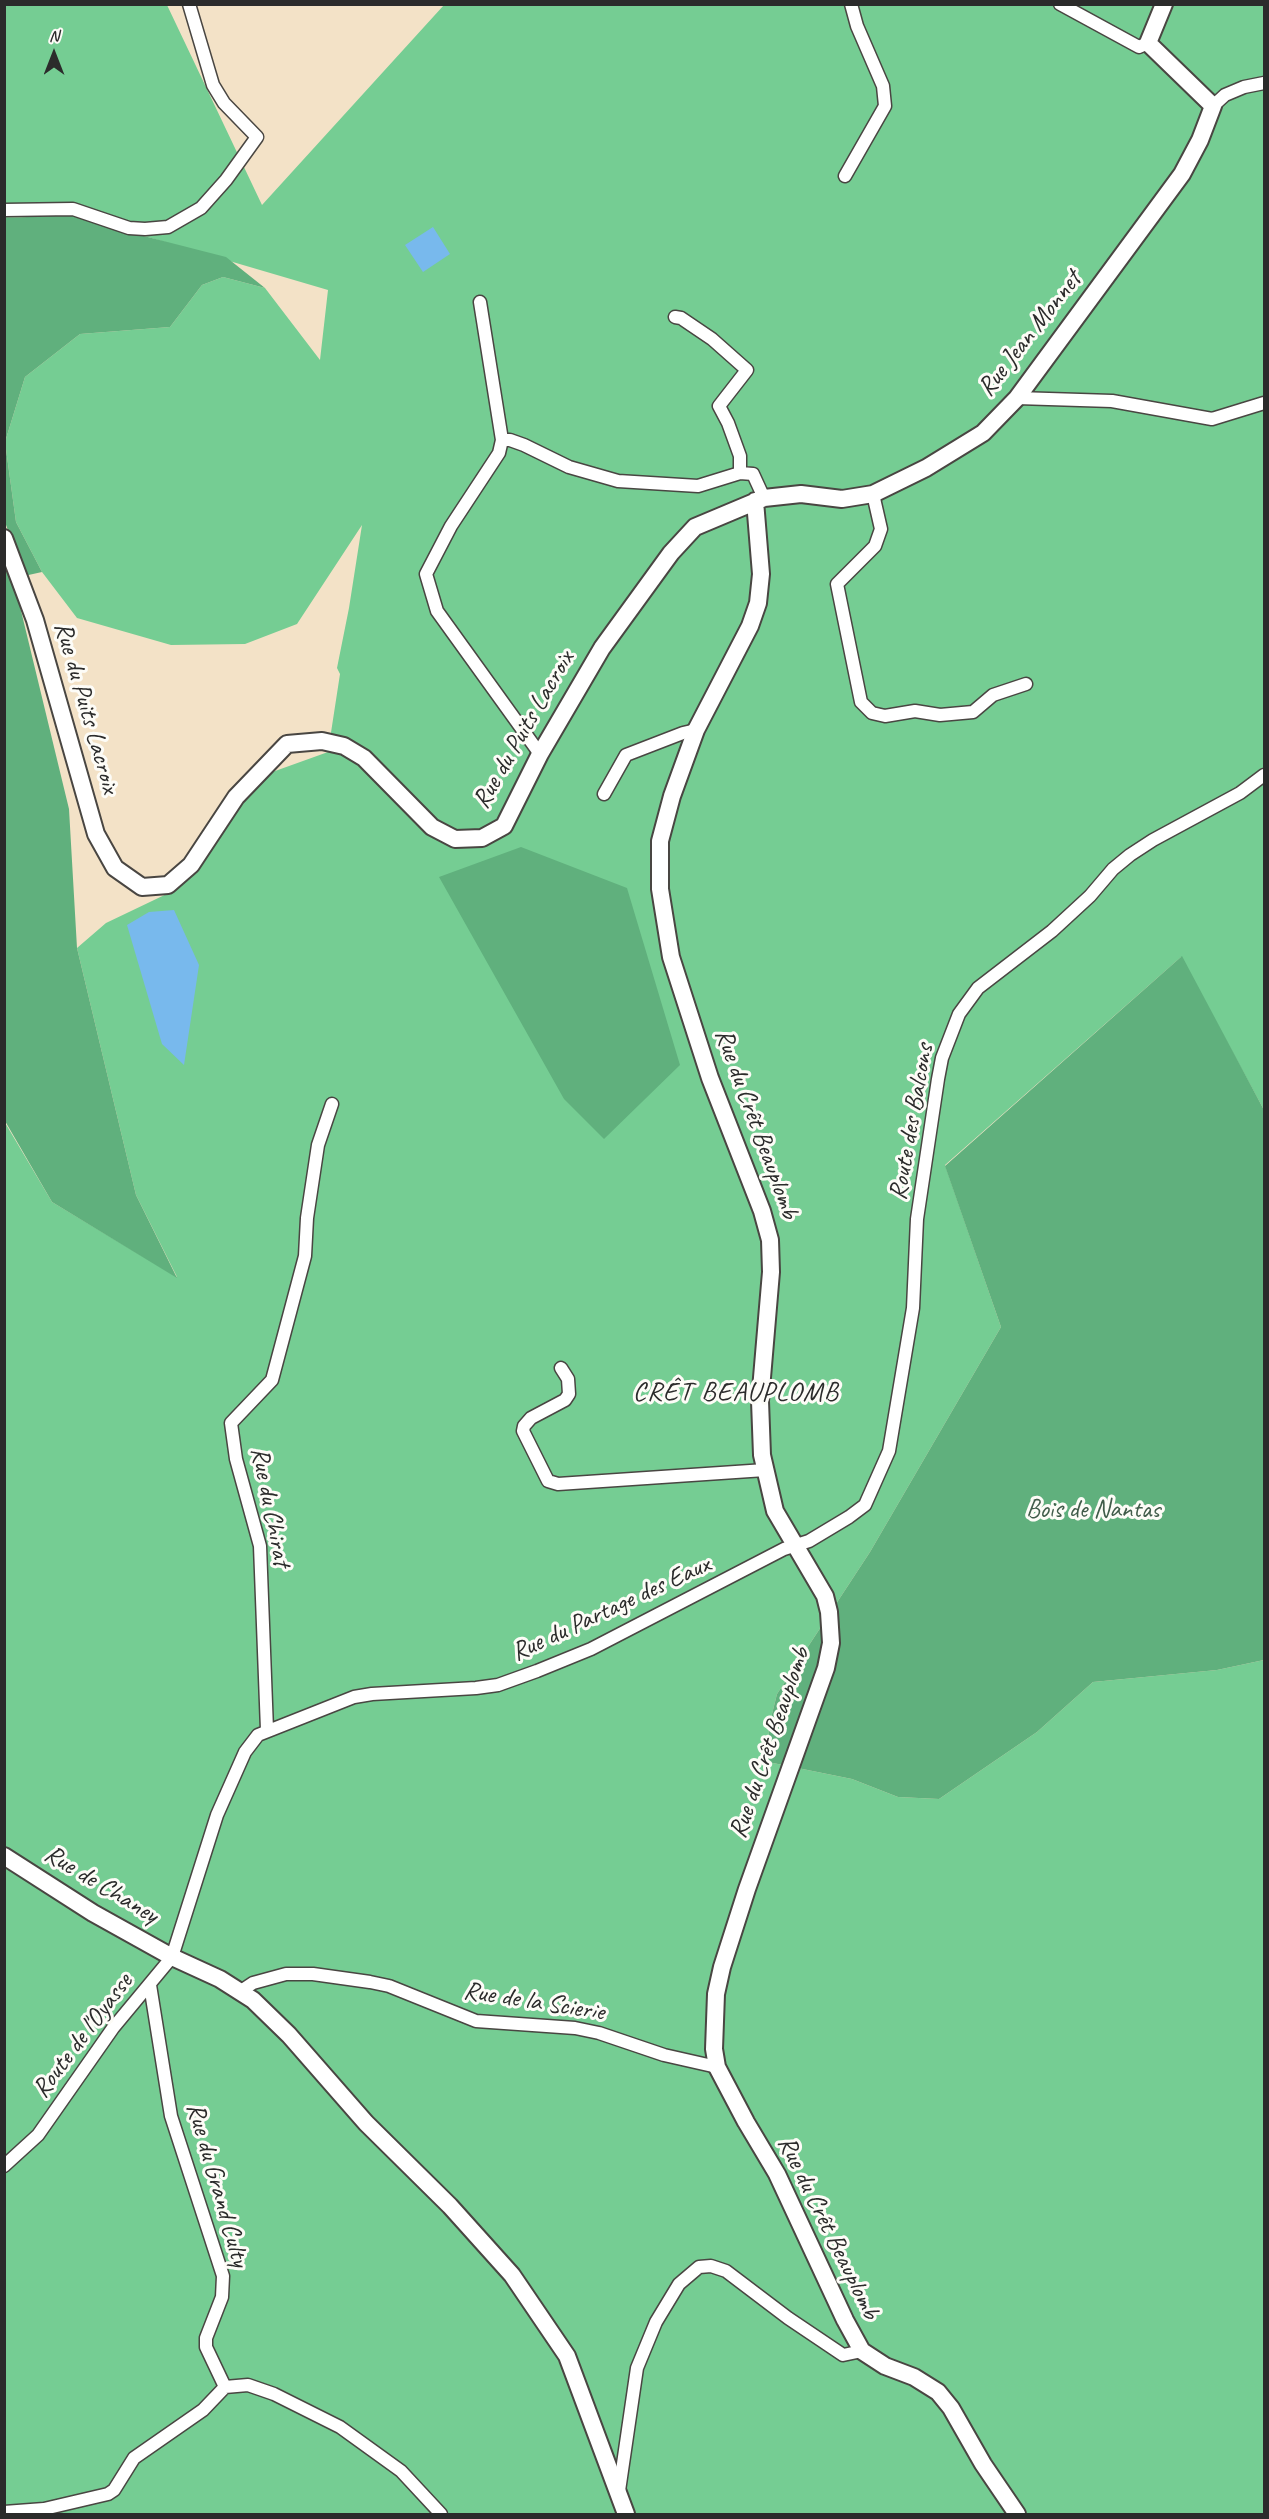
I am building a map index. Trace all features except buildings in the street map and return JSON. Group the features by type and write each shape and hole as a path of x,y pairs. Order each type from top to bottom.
{"street":[{"path":"4,210 73,209 129,228 168,227 201,208 226,180 257,137 224,103 213,85 189,4"},
{"path":"845,176 885,105 883,86 857,26 851,4"},
{"path":"1059,4 1139,47 1148,43 1164,4"},
{"path":"1148,43 1213,106 1225,95 1244,87 1264,83"},
{"name":"Rue Jean Monnet","path":"760,499 801,494 842,499 873,494 926,468 982,433 1017,398 1182,174 1200,140 1213,106"},
{"path":"480,302 502,440 499,453 452,526 426,574 437,610 540,754"},
{"path":"675,317 681,318 712,339 747,370 718,406 728,423 740,456 740,473"},
{"path":"1017,398 1112,401 1212,420 1264,403"},
{"path":"502,440 524,445 569,467 618,481 698,486 740,473 753,474 760,499"},
{"path":"873,494 881,529 875,546 837,584 861,702 872,713 885,716 915,711 940,715 974,712 993,695 1026,684"},
{"name":"Rue du Puits Lacroix","path":"4,538 35,620 96,834 115,868 142,887 168,885 191,865 236,797 287,744 322,741 344,746 364,758 432,827 456,839 482,838 504,826 540,754 602,648 671,553 694,527 760,499"},
{"name":"Rue du Crêt Beauplomb","path":"760,499 761,574 758,603 750,626 696,730 672,796 660,841 660,889 671,957 710,1078 762,1211 770,1240 770,1284 760,1401 760,1440 775,1511 825,1596 829,1612 831,1643 826,1668 747,1889 722,1967 716,1994 714,2025 717,2067 777,2174 845,2320 862,2351 885,2366 914,2377 938,2392 951,2408 982,2464 1017,2514"},
{"path":"604,794 626,755 682,733 696,730"},
{"name":"Route des Balcons","path":"794,1546 819,1535 865,1505 886,1459 913,1308 918,1212 938,1079 946,1046 966,1002 985,982 1052,932 1077,909 1113,869 1130,855 1153,840 1240,794 1264,775"},
{"name":"Rue du Chirat","path":"267,1730 260,1546 236,1459 231,1423 272,1380 305,1256 318,1145 332,1104"},
{"path":"561,1368 568,1378 569,1395 565,1400 531,1418 523,1431 548,1481 558,1484 765,1470"},
{"name":"Rue du Partage des Eaux","path":"267,1730 354,1697 476,1688 517,1679 591,1648 784,1549 794,1546"},
{"path":"171,1957 217,1815 244,1752 252,1740 267,1730"},
{"name":"Rue de Chaney","path":"4,1856 93,1914 171,1957 241,1991 266,2011 366,2123 450,2206 512,2275 567,2356 626,2514"},
{"name":"Route de l'Oyasse","path":"4,2166 38,2135 113,2028 171,1957"},
{"name":"Rue de la Scierie","path":"241,1991 253,1983 286,1974 313,1974 370,1982 389,1986 476,2021 575,2028 608,2036 664,2055 717,2067"},
{"name":"Rue du Grand Culty","path":"150,1985 156,2008 171,2116 221,2266 222,2297 206,2338 207,2347 225,2386"},
{"path":"619,2492 637,2367 656,2322 679,2284 699,2267 711,2266 726,2271 788,2318 843,2355 862,2351"},
{"path":"4,2512 44,2509 108,2494 114,2490 134,2458 203,2410 225,2386 248,2385 274,2394 357,2438 401,2471 441,2514"}],"green space":[{"path":"5,5 167,5 262,205 444,5 1264,5 1264,1110 1181,957 945,1165 1001,1327 870,1552 777,1694 769,1726 768,1762 852,1779 898,1797 939,1799 1037,1732 1093,1682 1217,1670 1264,1660 1264,2514 5,2514 4,1121 52,1202 177,1277 136,1195 77,948 106,923 175,890 264,775 328,752 340,674 337,668 362,525 297,624 245,644 171,645 77,618 42,572 16,522 5,442 25,377 80,334 170,327 202,285 223,277 265,288 320,360 328,290 73,215 5,218"},
{"path":"73,215 226,257 265,288 223,277 202,285 170,327 80,334 25,377 5,442 16,522 42,572 24,576 5,522 4,218"},
{"path":"4,555 16,590 69,809 77,948 136,1195 177,1278 52,1202 5,1121"},
{"path":"521,847 627,888 680,1065 604,1139 564,1099 439,877"},
{"name":"Bois de Nantas","path":"1182,956 1264,1110 1264,1660 1217,1670 1093,1682 1037,1732 939,1799 898,1797 852,1779 768,1762 769,1726 777,1694 870,1552 1001,1327 945,1166"}],"water":[{"path":"433,227 450,254 423,272 405,245"},
{"path":"174,910 199,965 184,1065 162,1044 127,925 149,912"}],"district":[{"name":"CRÊT BEAUPLOMB","path":"736,1393"}]}
